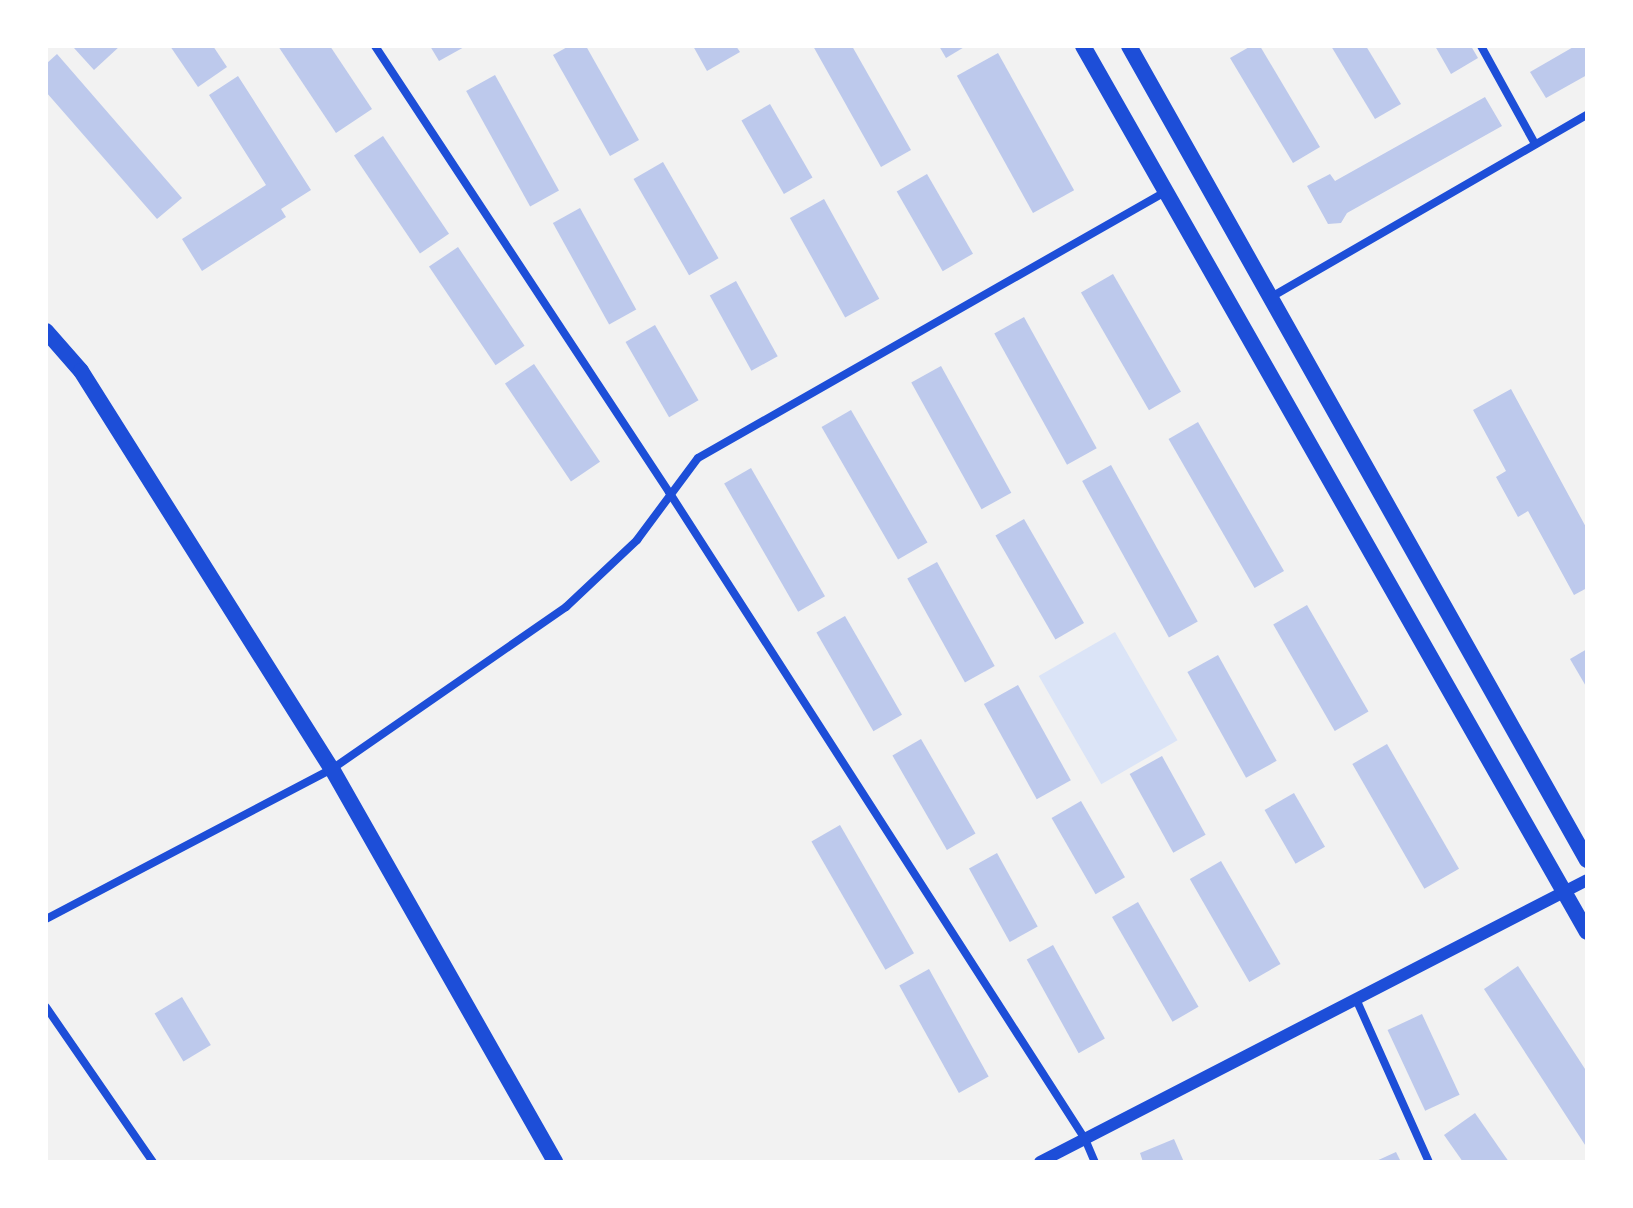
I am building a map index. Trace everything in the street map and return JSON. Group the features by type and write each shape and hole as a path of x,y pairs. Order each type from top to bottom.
{"main road":[{"path":"1083,46 1561,894 1587,932"},
{"path":"1129,46 1273,296 1587,860"},
{"path":"46,331 81,371 332,769 555,1162"}],"street":[{"path":"375,46 669,492 1085,1139 1095,1162"},
{"path":"1481,46 1535,144"},
{"path":"1273,296 1587,115"},
{"path":"46,919 332,769 566,607 658,517 669,492 698,458 1165,192"},
{"path":"1040,1162 1587,880"},
{"path":"1356,999 1429,1162"},
{"path":"46,1007 153,1162"}],"shaded area":[{"path":"1115,632 1178,740 1101,784 1039,676"}],"building":[{"path":"76,46 120,46 94,70 74,48"},
{"path":"170,46 213,46 227,67 198,87"},
{"path":"278,46 330,46 372,109 336,133"},
{"path":"430,46 466,46 439,61"},
{"path":"569,46 586,46 639,140 610,156 553,55"},
{"path":"693,46 736,46 740,52 707,71"},
{"path":"813,46 852,46 911,150 881,167"},
{"path":"939,46 966,46 946,58"},
{"path":"1251,46 1260,46 1320,147 1293,163 1230,58"},
{"path":"1331,46 1366,46 1401,104 1375,119"},
{"path":"1435,46 1471,46 1478,58 1451,74"},
{"path":"1575,46 1587,46 1587,75 1546,98 1530,72"},
{"path":"998,53 1074,190 1033,213 957,76"},
{"path":"57,54 182,198 157,219 46,92 46,64"},
{"path":"495,75 559,190 530,206 466,91"},
{"path":"238,76 311,190 281,209 286,217 202,271 182,239 266,185 209,95"},
{"path":"1485,97 1502,126 1347,213 1341,223 1328,224 1307,186 1330,174 1335,181"},
{"path":"770,104 812,178 784,194 741,120"},
{"path":"383,136 449,234 420,253 354,156"},
{"path":"663,162 718,258 689,275 634,179"},
{"path":"927,174 973,254 943,271 897,192"},
{"path":"824,199 879,299 845,318 790,218"},
{"path":"580,208 636,309 609,324 553,223"},
{"path":"458,247 525,346 496,365 429,267"},
{"path":"1113,274 1181,392 1149,410 1081,292"},
{"path":"736,281 778,356 751,371 710,296"},
{"path":"1024,317 1097,448 1067,465 994,333"},
{"path":"655,325 698,400 669,417 626,342"},
{"path":"534,364 600,462 571,481 505,384"},
{"path":"941,366 1011,493 982,509 911,382"},
{"path":"1511,389 1587,529 1587,588 1574,595 1528,511 1518,517 1496,477 1506,471 1473,410"},
{"path":"851,410 928,543 898,560 822,427"},
{"path":"1198,422 1284,571 1255,588 1169,439"},
{"path":"1111,465 1198,622 1169,638 1082,481"},
{"path":"751,468 825,596 798,612 724,483"},
{"path":"1024,519 1084,623 1055,639 995,536"},
{"path":"937,562 995,666 965,683 907,578"},
{"path":"1307,605 1368,712 1335,731 1273,624"},
{"path":"845,616 902,715 873,731 816,632"},
{"path":"1587,649 1587,688 1570,659"},
{"path":"1218,655 1277,761 1246,778 1187,672"},
{"path":"1018,685 1071,780 1037,799 984,704"},
{"path":"921,739 976,833 947,850 892,756"},
{"path":"1387,744 1459,869 1424,889 1352,764"},
{"path":"1162,756 1206,835 1173,853 1130,774"},
{"path":"1294,793 1325,847 1296,864 1265,810"},
{"path":"1081,801 1125,877 1096,894 1052,818"},
{"path":"840,825 914,953 885,970 811,842"},
{"path":"997,853 1038,926 1010,942 969,869"},
{"path":"1221,861 1280,964 1249,982 1190,879"},
{"path":"1138,902 1198,1007 1173,1022 1112,917"},
{"path":"1053,945 1105,1039 1079,1053 1027,960"},
{"path":"1518,966 1587,1072 1587,1148 1484,989"},
{"path":"929,969 989,1077 959,1093 899,985"},
{"path":"182,997 211,1045 183,1061 155,1013"},
{"path":"1422,1014 1460,1095 1425,1111 1388,1030"},
{"path":"1475,1113 1509,1162 1463,1162 1444,1135"},
{"path":"1174,1139 1184,1162 1143,1162 1140,1153"},
{"path":"1396,1152 1401,1162 1374,1162"}]}
